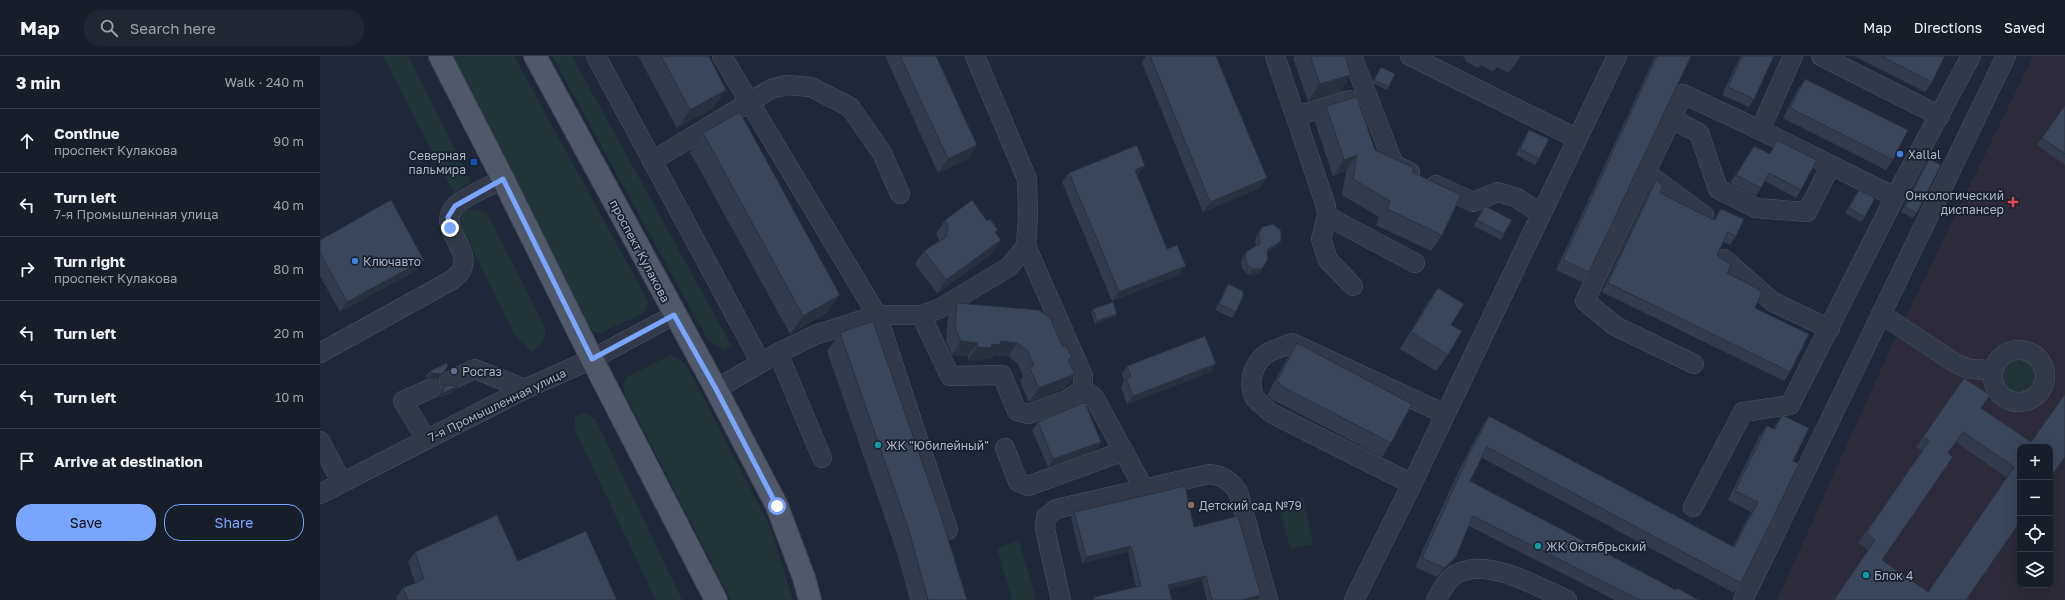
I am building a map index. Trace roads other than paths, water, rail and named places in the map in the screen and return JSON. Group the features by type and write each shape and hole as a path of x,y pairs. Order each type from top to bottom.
{"main road":[{"path":"440,56 592,359 716,600"},
{"name":"проспект Кулакова","path":"535,56 674,315 716,389 777,506 804,578 810,600"}],"street":[{"path":"596,56 761,363"},
{"path":"722,56 748,103 877,315 948,530"},
{"path":"921,315 950,376 1002,375 1017,411 1028,414 1067,400 1082,389 1083,376 1026,246 1028,217 1027,179 975,56"},
{"path":"1275,56 1326,206 1327,216 1321,239 1328,260 1353,286"},
{"path":"1352,56 1394,165 1473,202 1498,192 1517,198 1540,213"},
{"path":"1410,56 1576,138"},
{"path":"1354,600 1412,484 1540,213 1617,56"},
{"path":"1760,130 1793,56"},
{"path":"1821,56 1940,116"},
{"path":"1693,507 1743,412 1790,405 1830,329 1895,197 1971,56"},
{"path":"1743,600 2006,56"},
{"path":"652,160 771,89 786,85 811,87 850,107 882,153 900,194"},
{"path":"1694,364 1616,326 1585,301 1683,94 1710,108 1760,130 1895,197"},
{"path":"1296,116 1368,95"},
{"path":"1710,108 1699,132 1718,189 1756,208 1807,212 1831,165"},
{"path":"1672,119 1699,132"},
{"path":"1645,172 1704,215"},
{"path":"320,353 452,280 462,270 464,257 450,228 448,217 455,206 503,179"},
{"path":"1327,216 1414,263"},
{"path":"716,389 778,352 815,335 877,315 921,315 938,309 1009,267 1026,246"},
{"path":"1724,259 1773,302 1830,329"},
{"path":"1881,314 1956,363 1969,369 1992,370"},
{"name":"7-я Промышленная улица","path":"320,494 525,389 592,359 674,315"},
{"path":"1412,484 1271,413 1256,399 1252,389 1251,380 1253,372 1266,354 1292,343 1445,414"},
{"path":"778,352 822,458"},
{"path":"426,439 403,401 475,369 525,389"},
{"path":"1082,389 1094,397 1144,489"},
{"path":"320,441 342,483"},
{"path":"1005,448 1018,482 1028,486 1124,451"},
{"path":"1061,600 1044,529 1046,517 1056,509 1209,474 1221,476 1232,482 1238,492 1268,600"},
{"path":"1436,600 1452,577 1472,569 1491,569 1509,575 1567,600"}],"place":[{"name":"Xallal","path":"1900,154"},
{"name":"Северная пальмира","path":"474,162"},
{"name":"Онкологический диспансер","path":"2013,202"},
{"name":"Ключавто","path":"355,261"},
{"name":"Росгаз","path":"454,371"},
{"name":"ЖК \"Юбилейный\"","path":"878,445"},
{"name":"Детский сад №79","path":"1191,505"},
{"name":"ЖК Октябрьский","path":"1538,546"},
{"name":"Блок 4","path":"1866,575"}]}
